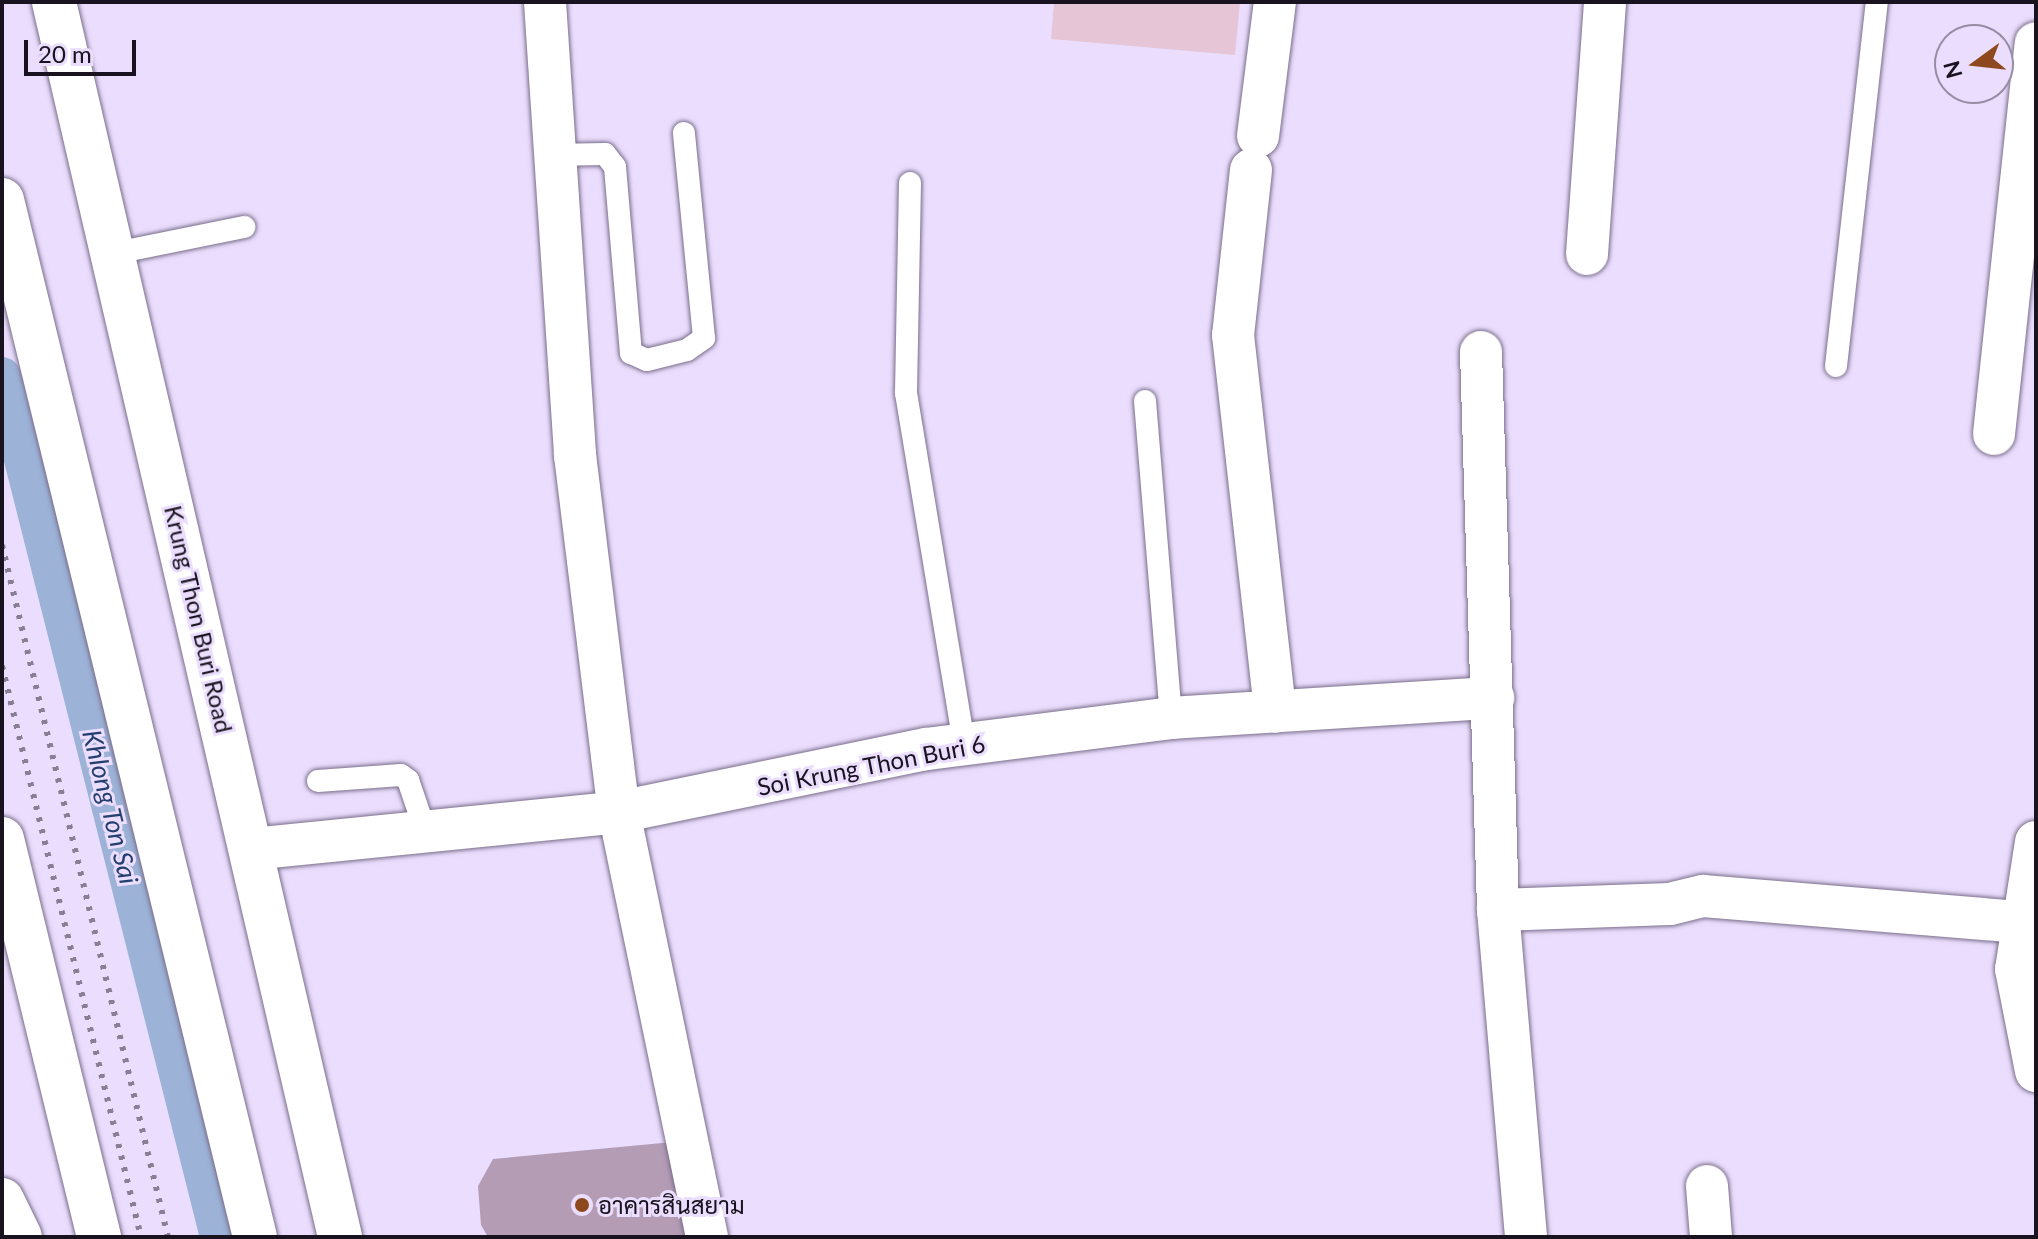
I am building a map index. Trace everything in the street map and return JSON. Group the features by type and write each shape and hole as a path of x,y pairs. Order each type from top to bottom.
{"main road":[{"name":"Krung Thon Buri Road","path":"54,2 115,253 340,1237"},
{"path":"2,200 255,1237"},
{"path":"2,839 99,1237"},
{"path":"2,1200 20,1237"}],"street":[{"path":"545,2 552,155 575,455 619,812 707,1237"},
{"path":"1275,2 1233,335 1275,712"},
{"path":"1587,254 1605,2"},
{"path":"1994,434 2036,43"},
{"path":"1481,352 1498,910 1526,1237"},
{"name":"Soi Krung Thon Buri 6","path":"251,849 619,812 964,744 1171,718 1493,698"},
{"path":"2036,842 2018,922 2017,984 2036,1071"},
{"path":"1498,910 1670,904 1703,896 2018,922"},
{"path":"1707,1186 1711,1237"}],"lane":[{"path":"1836,366 1877,2"},
{"path":"552,155 605,154 615,167 631,353 647,360 687,350 704,338 684,133"},
{"path":"910,183 906,393 964,744"},
{"path":"115,253 244,227"},
{"path":"1145,401 1171,718"},
{"path":"318,781 401,775 408,780 426,833"}],"shaded area":[{"path":"1054,2 1240,2 1235,55 1051,39"}],"building":[{"name":"อาคารสินสยาม","path":"673,1142 690,1237 488,1237 481,1225 478,1186 493,1159"}],"waterway":[{"name":"Khlong Ton Sai","path":"2,376 219,1237"}],"railway":[{"path":"2,545 168,1237"},
{"path":"2,666 141,1237"}],"place":[{"name":"อาคารสินสยาม","path":"582,1205"}]}
